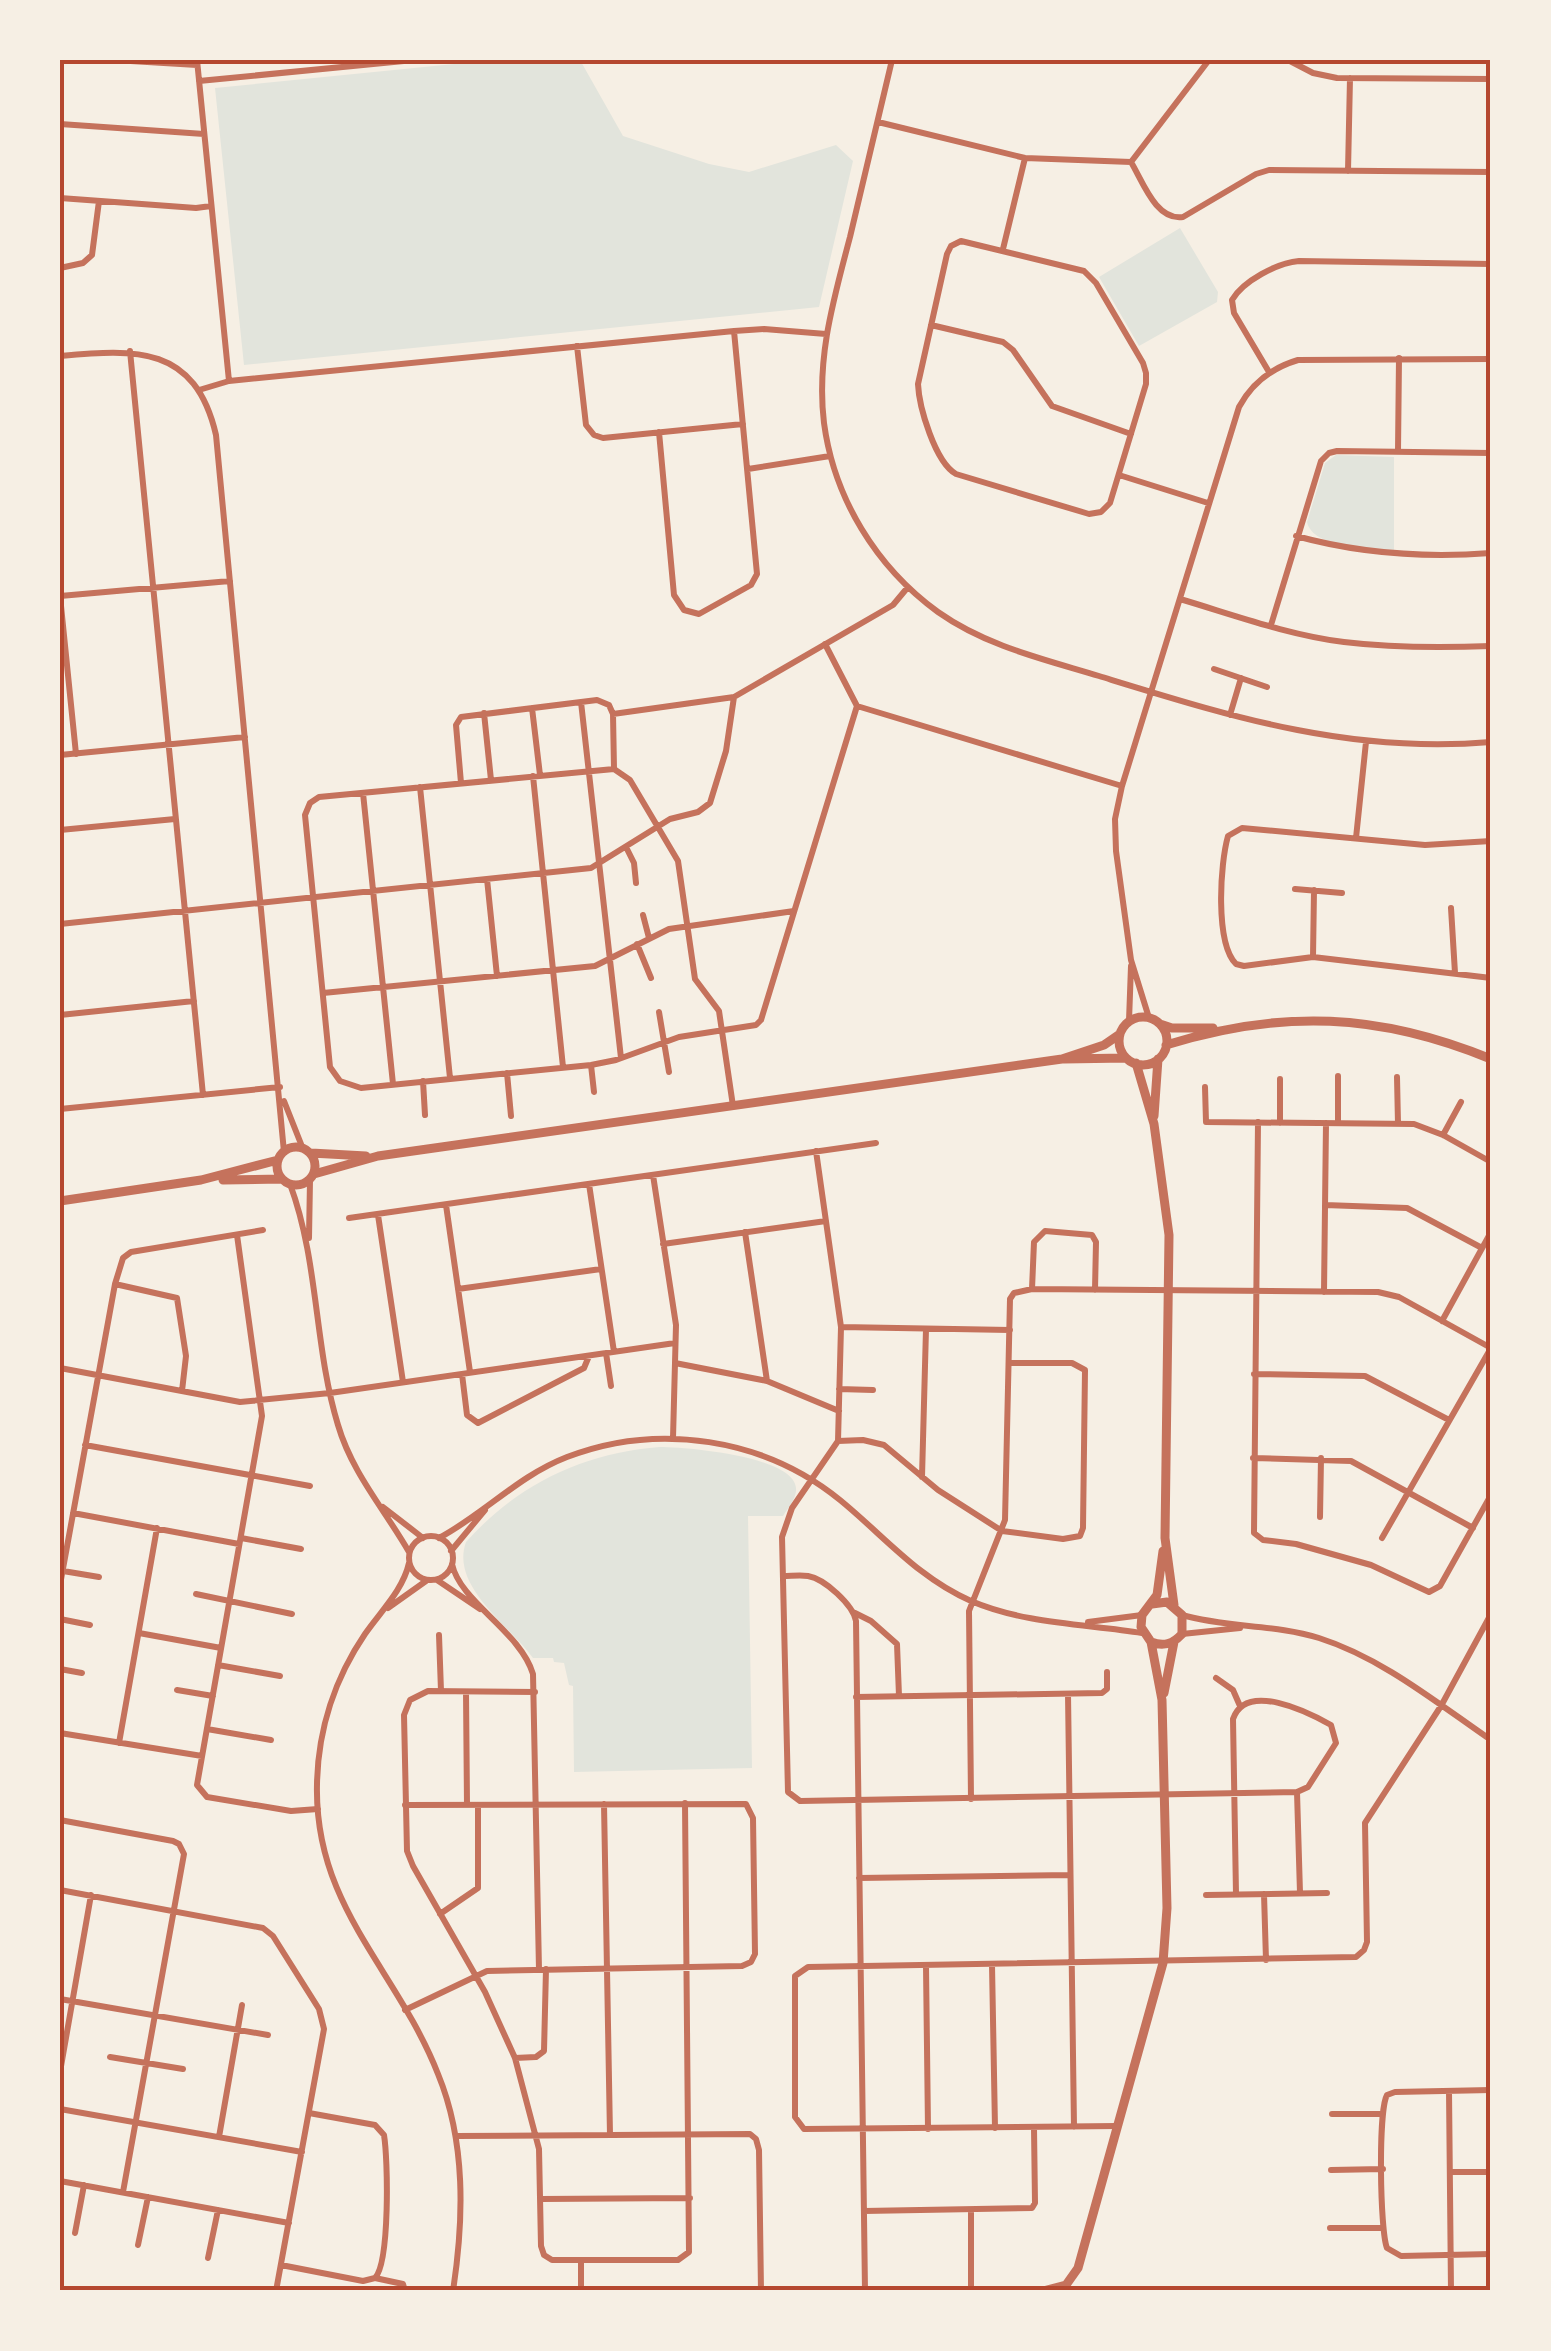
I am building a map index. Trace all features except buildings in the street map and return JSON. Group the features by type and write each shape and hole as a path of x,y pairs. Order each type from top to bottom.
{"street":[{"path":"114,60 197,63 229,381"},
{"path":"199,81 414,60"},
{"path":"892,60 826,334 822,408 831,456 845,498 860,527 908,588 940,613 994,643 1230,715 1296,732 1366,742 1446,746 1491,742"},
{"path":"1131,162 1209,60"},
{"path":"1288,60 1314,73 1350,78 1491,79"},
{"path":"1348,171 1350,78"},
{"path":"878,122 1025,158 1131,162"},
{"path":"60,124 204,134"},
{"path":"1003,250 1025,158"},
{"path":"1131,162 1160,211 1174,218 1264,172 1491,172"},
{"path":"60,198 211,206"},
{"path":"60,268 83,263 92,255 98,201"},
{"path":"964,241 1003,250 1078,267 1096,282 1145,369 1146,384 1109,506 1093,514 948,469 939,456 919,394 930,325 950,246 964,241"},
{"path":"1269,372 1232,304 1240,290 1281,264 1491,264"},
{"path":"930,325 1003,342 1013,350 1052,406 1131,434"},
{"path":"199,390 229,381 734,330 826,334"},
{"path":"659,432 674,595 688,613 704,612 756,578 734,330"},
{"path":"577,346 586,425 591,432 604,438 744,424"},
{"path":"60,356 130,350 153,356 182,372 199,390 210,410 216,434 281,1091 278,1170 286,1182 309,1250 338,1426 352,1460 410,1552 399,1587 353,1654 334,1696 321,1740 318,1809 323,1849 342,1905 438,2073 456,2136 461,2195 454,2288"},
{"path":"130,350 203,1095"},
{"path":"1062,1059 1104,1045 1120,1034 1129,1021 1131,960 1114,833 1122,786 1238,408 1269,372 1308,358 1491,359"},
{"path":"1398,452 1400,358"},
{"path":"1270,625 1325,455 1337,451 1491,452"},
{"path":"748,469 831,456"},
{"path":"1118,475 1209,503"},
{"path":"1296,536 1386,554 1491,553"},
{"path":"76,754 64,679 60,595 230,581"},
{"path":"613,714 734,697 893,605 908,588"},
{"path":"1180,599 1270,625 1361,643 1399,647 1491,646"},
{"path":"733,1106 722,1031 718,1008 696,980 678,860 630,780 614,769 319,798 310,803 305,815 330,1067 340,1081 355,1088 591,1065 666,1040 722,1031 749,1028 761,1020 857,706 825,644"},
{"path":"1214,669 1267,686"},
{"path":"1230,715 1241,678"},
{"path":"60,924 582,870 600,863 670,818 702,810 712,800 726,751 734,697"},
{"path":"581,702 620,1058"},
{"path":"460,783 456,725 459,718 581,702 605,702 613,714 614,769"},
{"path":"857,706 1122,786"},
{"path":"532,708 543,874 563,1067"},
{"path":"484,713 491,780"},
{"path":"60,756 244,737"},
{"path":"1356,838 1366,742"},
{"path":"420,787 450,1078"},
{"path":"364,793 393,1084"},
{"path":"60,830 175,819"},
{"path":"1491,841 1425,845 1242,828 1228,836 1222,902 1231,958 1244,966 1313,957 1491,978"},
{"path":"626,847 634,863 636,883"},
{"path":"488,879 497,976"},
{"path":"1295,889 1342,893"},
{"path":"1313,957 1314,890"},
{"path":"1452,908 1456,973"},
{"path":"322,993 595,966 669,929 794,911"},
{"path":"644,915 649,938"},
{"path":"638,944 651,978"},
{"path":"1131,960 1149,1018"},
{"path":"60,1015 194,1001"},
{"path":"659,1012 669,1072"},
{"path":"1129,1021 1149,1018 1172,1028 1226,1028 1300,1020 1370,1024 1421,1034 1491,1059"},
{"path":"1154,1124 1158,1059 1166,1046 1166,1034 1160,1024"},
{"path":"1166,1046 1226,1028"},
{"path":"1120,1034 1121,1051 1131,1061 1154,1124 1167,1210 1166,1538 1174,1605"},
{"path":"60,1201 201,1180 281,1156 293,1147 323,1156 378,1156 1062,1059 1148,1064 1158,1059"},
{"path":"591,1065 594,1092"},
{"path":"507,1073 510,1116"},
{"path":"1338,1076 1338,1124"},
{"path":"1396,1078 1398,1124"},
{"path":"1280,1079 1280,1123"},
{"path":"423,1081 425,1115"},
{"path":"1206,1087 1206,1122 1414,1124 1444,1135 1491,1162"},
{"path":"60,1110 281,1091"},
{"path":"281,1091 315,1162 309,1250"},
{"path":"1444,1135 1461,1102"},
{"path":"1258,1122 1252,1525 1256,1536 1371,1565 1422,1591 1432,1592 1440,1586 1491,1495"},
{"path":"1324,1292 1326,1124"},
{"path":"349,1218 876,1143"},
{"path":"816,1152 841,1327 838,1441 784,1521 788,1792 800,1801 1069,1798 1165,1796 1235,1794 1297,1792 1308,1787 1337,1739 1334,1729 1312,1714 1269,1702 1248,1701 1233,1719 1235,1794 1236,1894"},
{"path":"201,1180 301,1185 312,1177 378,1156"},
{"path":"653,1175 676,1325 674,1438"},
{"path":"589,1184 602,1269 611,1386"},
{"path":"1325,1204 1408,1208 1482,1248"},
{"path":"446,1205 458,1289 467,1415 478,1423 580,1370 588,1356"},
{"path":"378,1215 403,1382"},
{"path":"663,1244 826,1220"},
{"path":"60,1585 123,1258 132,1252 263,1230"},
{"path":"1032,1290 1034,1242 1044,1231 1092,1235 1096,1242 1094,1290"},
{"path":"745,1232 767,1381"},
{"path":"1442,1320 1491,1232"},
{"path":"237,1235 262,1416 197,1786 207,1797 291,1811 318,1809"},
{"path":"458,1289 602,1269"},
{"path":"115,1284 176,1298 186,1356 182,1391"},
{"path":"970,1798 968,1621 971,1601 1002,1531 1014,1293 1094,1290 1388,1294 1491,1348 1382,1538"},
{"path":"841,1327 1010,1330"},
{"path":"922,1478 926,1329"},
{"path":"60,1368 228,1400 262,1400 675,1344"},
{"path":"675,1363 767,1381 839,1411"},
{"path":"838,1441 863,1440 884,1445 922,1478 1002,1531 1063,1539 1080,1536 1087,1377 1084,1370 1072,1363 1009,1364"},
{"path":"1254,1374 1365,1376 1449,1420"},
{"path":"839,1389 873,1390"},
{"path":"379,1502 423,1538 439,1538 527,1476 577,1454 630,1441 674,1438 735,1447 774,1460 810,1480 839,1500 904,1560 971,1601 1028,1618 1142,1633 1151,1642 1156,1651 1162,1700 1167,1908 1163,1963 1078,2268 1066,2285 1043,2291"},
{"path":"86,1446 310,1486"},
{"path":"1253,1458 1351,1462 1473,1528"},
{"path":"1320,1517 1321,1458"},
{"path":"451,1551 491,1501"},
{"path":"73,1513 302,1549"},
{"path":"119,1743 157,1528"},
{"path":"410,1552 423,1538"},
{"path":"439,1538 451,1551 456,1576 525,1653 536,1692 544,2051 536,2057 516,2058"},
{"path":"1142,1633 1142,1616 1152,1604 1160,1579 1166,1538"},
{"path":"409,1563 416,1574 446,1584 485,1612"},
{"path":"379,1615 446,1574 452,1564"},
{"path":"63,1570 99,1577"},
{"path":"782,1576 817,1579 897,1644 899,1696"},
{"path":"196,1594 292,1614"},
{"path":"1152,1604 1167,1602 1182,1615 1284,1630 1342,1646 1390,1672 1491,1740"},
{"path":"854,1612 866,2291"},
{"path":"1118,2126 808,2131 796,2120 794,2100 795,1976 808,1967 1351,1958 1364,1950 1365,1824 1442,1706 1491,1614"},
{"path":"1162,1700 1182,1615"},
{"path":"1082,1623 1142,1616"},
{"path":"60,1620 90,1625"},
{"path":"1151,1642 1167,1645 1178,1638 1252,1626"},
{"path":"139,1633 221,1648"},
{"path":"439,1634 441,1692"},
{"path":"218,1665 280,1676"},
{"path":"60,1669 82,1673"},
{"path":"856,1697 1105,1692 1107,1672"},
{"path":"1216,1678 1232,1690 1240,1706"},
{"path":"177,1690 212,1696"},
{"path":"536,1692 441,1692 415,1696 405,1710 405,1806 408,1851 516,2058 536,2136 541,2246 544,2255 552,2260 682,2259 690,2246 686,1803"},
{"path":"466,1692 467,1805"},
{"path":"1068,1694 1074,2127"},
{"path":"206,1729 271,1740"},
{"path":"60,1733 202,1756"},
{"path":"1297,1792 1300,1893"},
{"path":"405,1806 741,1802 750,1808 754,1818 754,1876 753,1960 742,1966 494,1970 475,1975 405,2010"},
{"path":"604,1804 610,2134"},
{"path":"440,1914 478,1888 478,1805"},
{"path":"60,1820 179,1844 184,1857 123,2192"},
{"path":"859,1878 1070,1875"},
{"path":"60,1890 258,1926 274,1936 323,2018 276,2291"},
{"path":"1206,1895 1328,1892"},
{"path":"1264,1894 1266,1960"},
{"path":"60,2072 91,1896"},
{"path":"992,1964 994,2128"},
{"path":"926,1966 928,2129"},
{"path":"60,1998 268,2035"},
{"path":"219,2137 242,2005"},
{"path":"110,2058 183,2069"},
{"path":"1491,2090 1390,2094 1382,2104 1381,2114 1385,2245 1393,2254 1491,2254"},
{"path":"1449,2091 1451,2291"},
{"path":"60,2108 302,2152"},
{"path":"309,2113 375,2126 384,2134 386,2216 382,2268 376,2278"},
{"path":"1332,2114 1381,2114"},
{"path":"864,2211 1034,2207 1034,2128"},
{"path":"456,2136 746,2132 756,2139 761,2291"},
{"path":"1332,2170 1382,2170"},
{"path":"1450,2172 1491,2172"},
{"path":"60,2181 289,2222"},
{"path":"75,2233 84,2185"},
{"path":"138,2245 148,2197"},
{"path":"541,2199 690,2198"},
{"path":"208,2258 218,2210"},
{"path":"971,2210 972,2291"},
{"path":"1330,2228 1383,2228"},
{"path":"581,2262 581,2291"},
{"path":"281,2264 363,2280 376,2278 403,2284 405,2291"}],"shaded area":[{"path":"494,60 580,60 623,136 709,164 749,172 836,145 853,161 819,307 244,365 215,88"},
{"path":"1180,228 1218,292 1217,302 1139,346 1099,277"},
{"path":"1336,455 1394,457 1394,550 1344,545 1311,531 1307,522 1325,463"},
{"path":"660,1447 759,1461 791,1477 796,1488 783,1516 748,1516 752,1768 574,1772 573,1686 569,1685 564,1663 554,1662 553,1658 533,1658 484,1604 466,1574 466,1542 507,1504 554,1475 605,1456"}]}
